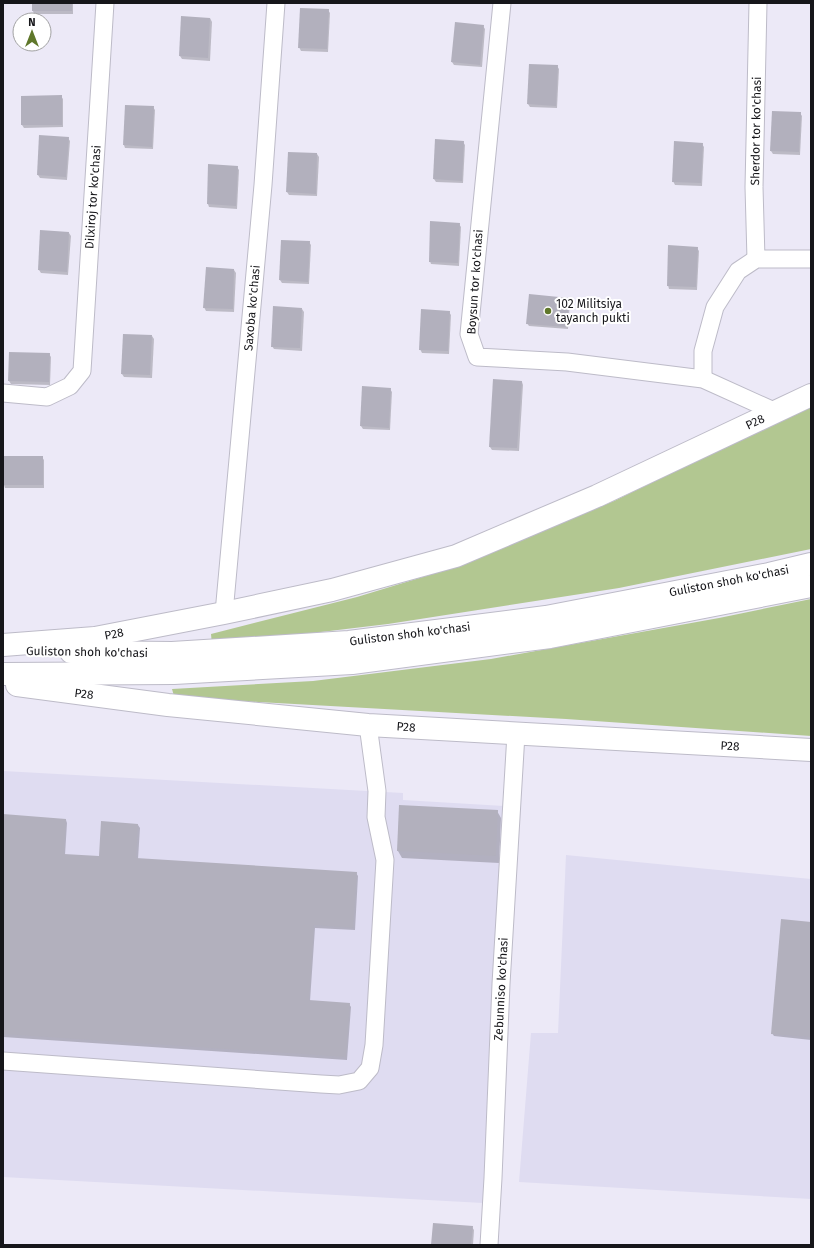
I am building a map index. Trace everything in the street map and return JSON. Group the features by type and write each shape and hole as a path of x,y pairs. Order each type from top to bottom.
{"main road":[{"name":"Р28","path":"224,613 332,590 456,556 597,496 811,395"},
{"name":"Guliston shoh ko'chasi","path":"3,651 172,653 350,642 546,617 769,574 811,564"},
{"name":"Guliston shoh ko'chasi","path":"3,674 174,673 352,663 550,637 811,586"},
{"name":"P28","path":"3,645 95,638 224,613"},
{"name":"Р28","path":"3,684 168,705 368,725 811,750"}],"street":[{"name":"Dilxiroj tor ko'chasi","path":"3,393 47,397 70,386 82,371 106,3"},
{"name":"Saxoba ko'chasi","path":"224,613 263,185 276,3"},
{"name":"Boysun tor ko'chasi","path":"502,3 469,334 477,357 567,362 703,379"},
{"name":"Sherdor tor ko'chasi","path":"756,259 754,187 758,3"},
{"path":"776,412 703,379 703,351 715,307 738,271 756,259 811,259"},
{"path":"3,1061 339,1085 359,1081 370,1068 374,1045 385,860 376,817 377,791 368,725"},
{"name":"Zebunniso ko'chasi","path":"489,1245 501,977 516,734"}],"shaded area":[{"path":"3,771 403,793 403,800 504,806 483,1203 3,1177"},
{"path":"566,855 811,879 811,1199 519,1182 531,1033 558,1033"}],"green space":[{"path":"811,405 811,549 619,588 388,624 212,645 211,634 357,597 462,565 614,501"},
{"path":"811,599 811,736 566,719 239,701 174,696 172,689 313,681 491,659 719,618"}],"building":[{"path":"32,3 72,3 72,11 32,11"},
{"path":"300,8 329,9 327,49 298,48"},
{"path":"181,16 210,18 208,58 179,56"},
{"path":"455,22 484,25 480,65 451,62"},
{"path":"529,64 558,65 556,106 527,104"},
{"path":"62,95 62,125 21,125 21,96"},
{"path":"125,105 154,106 152,147 123,145"},
{"path":"772,111 801,112 799,152 770,151"},
{"path":"39,135 69,137 66,177 37,175"},
{"path":"435,139 464,141 462,181 433,179"},
{"path":"674,141 703,143 701,183 672,182"},
{"path":"288,152 317,153 316,194 286,192"},
{"path":"208,164 238,166 236,206 207,204"},
{"path":"430,221 460,223 458,263 429,262"},
{"path":"40,230 69,232 67,272 38,270"},
{"path":"281,240 310,241 308,282 279,280"},
{"path":"668,245 698,247 696,287 667,286"},
{"path":"206,267 234,269 233,309 203,308"},
{"name":"102 Militsiya tayanch pukti","path":"529,294 569,298 567,327 526,324"},
{"path":"273,306 302,308 300,348 271,347"},
{"path":"421,309 450,311 448,351 419,350"},
{"path":"123,334 152,335 150,375 121,374"},
{"path":"9,352 50,353 49,382 8,381"},
{"path":"493,379 522,381 517,448 489,447"},
{"path":"362,386 391,388 389,428 360,426"},
{"path":"3,456 43,456 43,485 3,485"},
{"path":"399,805 498,810 496,856 397,851"},
{"path":"3,814 66,819 64,854 99,856 101,821 138,824 136,858 357,872 353,928 314,925 309,1000 350,1003 346,1057 3,1034"},
{"path":"781,919 811,922 811,1037 771,1034"},
{"path":"433,1223 473,1226 471,1245 431,1245"}],"place":[{"name":"102 Militsiya tayanch pukti","path":"548,311"}]}
